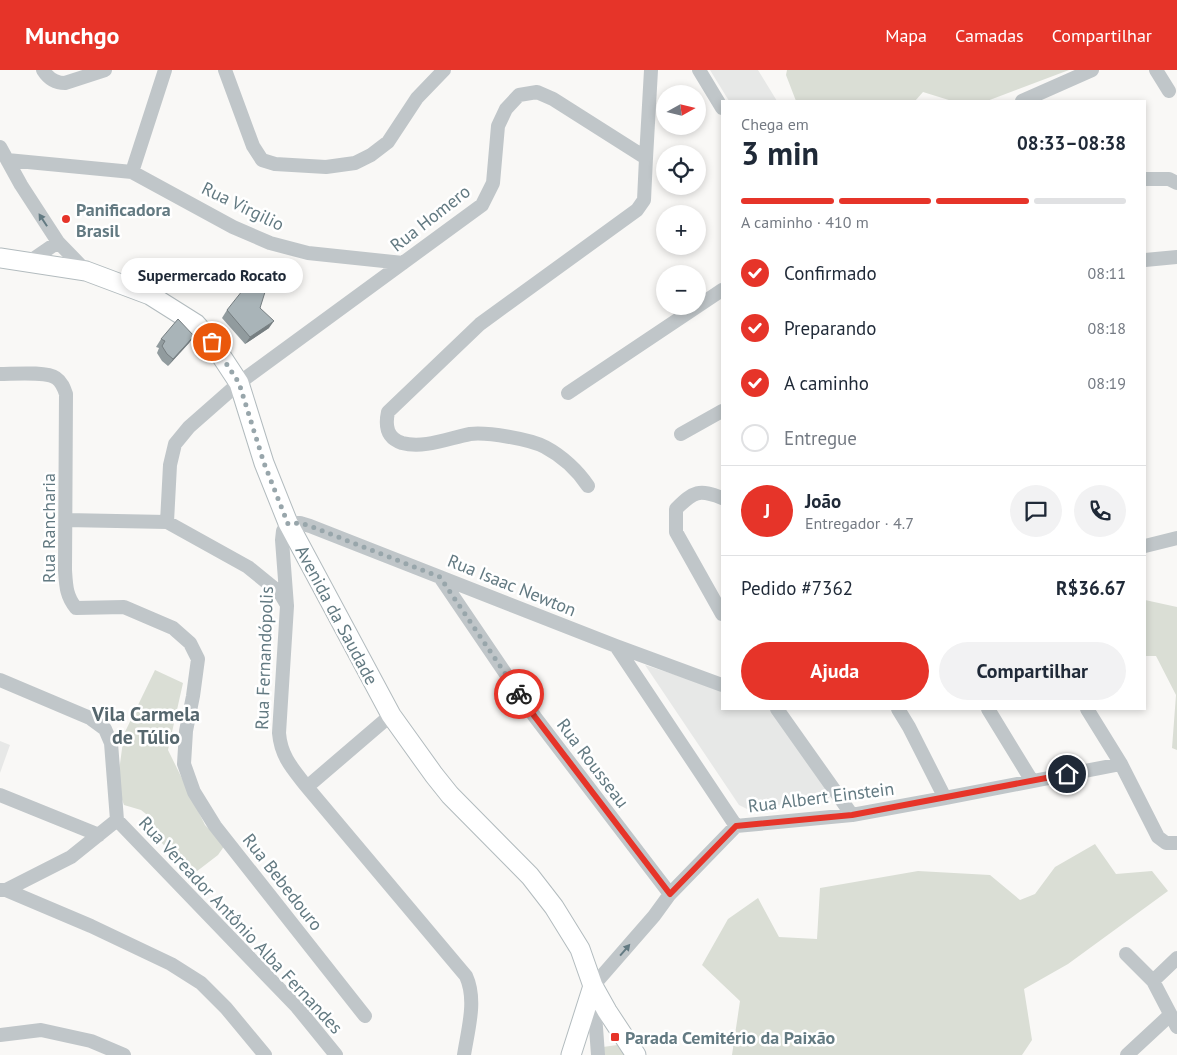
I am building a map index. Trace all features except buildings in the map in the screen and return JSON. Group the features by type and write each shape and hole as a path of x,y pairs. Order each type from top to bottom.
{"main road":[{"name":"Avenida da Saudade","path":"0,258 86,271 150,295 196,324 212,342 239,383 264,463 288,524 391,715 439,782 530,876 554,907 580,949 593,986 636,1055"},
{"path":"571,1055 593,986"}],"street":[{"path":"44,70 47,77 59,83 64,83 105,70"},
{"path":"3,153 132,172 165,70"},
{"path":"225,70 253,146 262,160 275,164 326,167 355,163 372,155 388,142 417,98 444,70"},
{"path":"588,486 563,459 545,447 492,434 472,434 417,445 401,443 390,435 386,423 388,412 480,324 637,210 644,200 651,70"},
{"path":"699,70 721,106"},
{"path":"1024,100 1092,70"},
{"path":"1156,70 1170,91"},
{"name":"Rua Homero","path":"167,522 170,465 175,444 189,427 239,383 482,205 493,183 498,126 506,109 519,96 538,92 553,99 646,158"},
{"path":"3,153 20,185 58,242 86,271"},
{"name":"Rua Virgilio","path":"132,172 233,226 270,243 308,253 403,264"},
{"path":"1146,179 1169,179 1177,183"},
{"path":"29,262 58,242"},
{"path":"1146,260 1177,257"},
{"path":"568,393 721,291"},
{"name":"Rua Rancharia","path":"0,374 50,375 57,378 64,386 66,394 65,570 67,592 70,601 76,608 124,607 173,628 190,643 198,659 186,731 184,764"},
{"path":"681,434 721,412"},
{"path":"721,498 705,492 689,496 676,509 676,532 721,612"},
{"path":"66,520 167,522 248,566 280,593 287,606"},
{"name":"Rua Isaac Newton","path":"288,524 300,523 310,526 616,646 721,685"},
{"name":"Rua Fernandópolis","path":"288,524 283,531 282,540 287,606 279,733 280,748 308,787 466,976 472,1000 464,1055"},
{"path":"1146,546 1177,538"},
{"name":"Rua Rousseau","path":"440,577 535,717 670,894"},
{"path":"616,646 736,826"},
{"path":"0,680 90,718 105,729 111,743 117,820 71,857 3,890"},
{"path":"778,710 852,815"},
{"path":"899,710 945,798"},
{"path":"989,710 1032,781"},
{"path":"1088,710 1121,764 1158,837 1166,843 1177,843"},
{"path":"308,787 391,715"},
{"name":"Rua Bebedouro","path":"184,764 194,792 215,826 365,1016"},
{"name":"Rua Albert Einstein","path":"593,986 654,916 670,894 736,826 852,815 1121,764"},
{"path":"0,795 99,835"},
{"name":"Rua Vereador Antônio Alba Fernandes","path":"117,820 297,1008 336,1055"},
{"path":"3,890 91,926 170,964 201,983 226,1008 265,1055"},
{"path":"1126,954 1152,980 1174,1021 1127,1055"},
{"path":"1152,980 1177,958"},
{"path":"593,986 598,1055"},
{"path":"0,1035 41,1030 91,1041 124,1055"},
{"path":"91,1041 94,1055"}],"shaded area":[{"path":"710,70 758,70 776,100 728,100"},
{"path":"787,70 1069,70 990,100 949,100 923,92 916,100 796,100 786,75"},
{"path":"1146,600 1177,607 1177,750 1172,748 1176,695 1156,656 1146,656"},
{"path":"645,665 721,690 721,710 774,710 829,789 830,797 824,802 753,805 747,809 739,805"},
{"path":"155,670 183,683 168,750 205,825 225,845 218,855 192,875 160,841 151,818 141,810 124,805 117,786 124,734"},
{"path":"0,741 10,745 0,773"},
{"path":"1095,844 1116,874 1152,871 1168,891 1068,964 1024,989 1032,1040 1022,1055 732,1055 740,1001 702,965 728,919 758,898 779,937 817,939 820,888 918,871 990,875 1020,900 1035,894 1055,867"},
{"path":"617,1045 625,1055 604,1055 603,1047"}],"way so far":[{"path":"212,342 239,383 264,463 288,524 300,523 310,526 440,577 519,694"}],"place":[{"name":"Panificadora Brasil","path":"66,219"},
{"name":"Supermercado Rocato","path":"212,342"},
{"name":"Parada Cemitério da Paixão","path":"615,1037"}],"district":[{"name":"Vila Carmela de Túlio","path":"146,726"}],"route":[{"path":"519,694 670,894 736,826 852,815 1067,774"}]}
